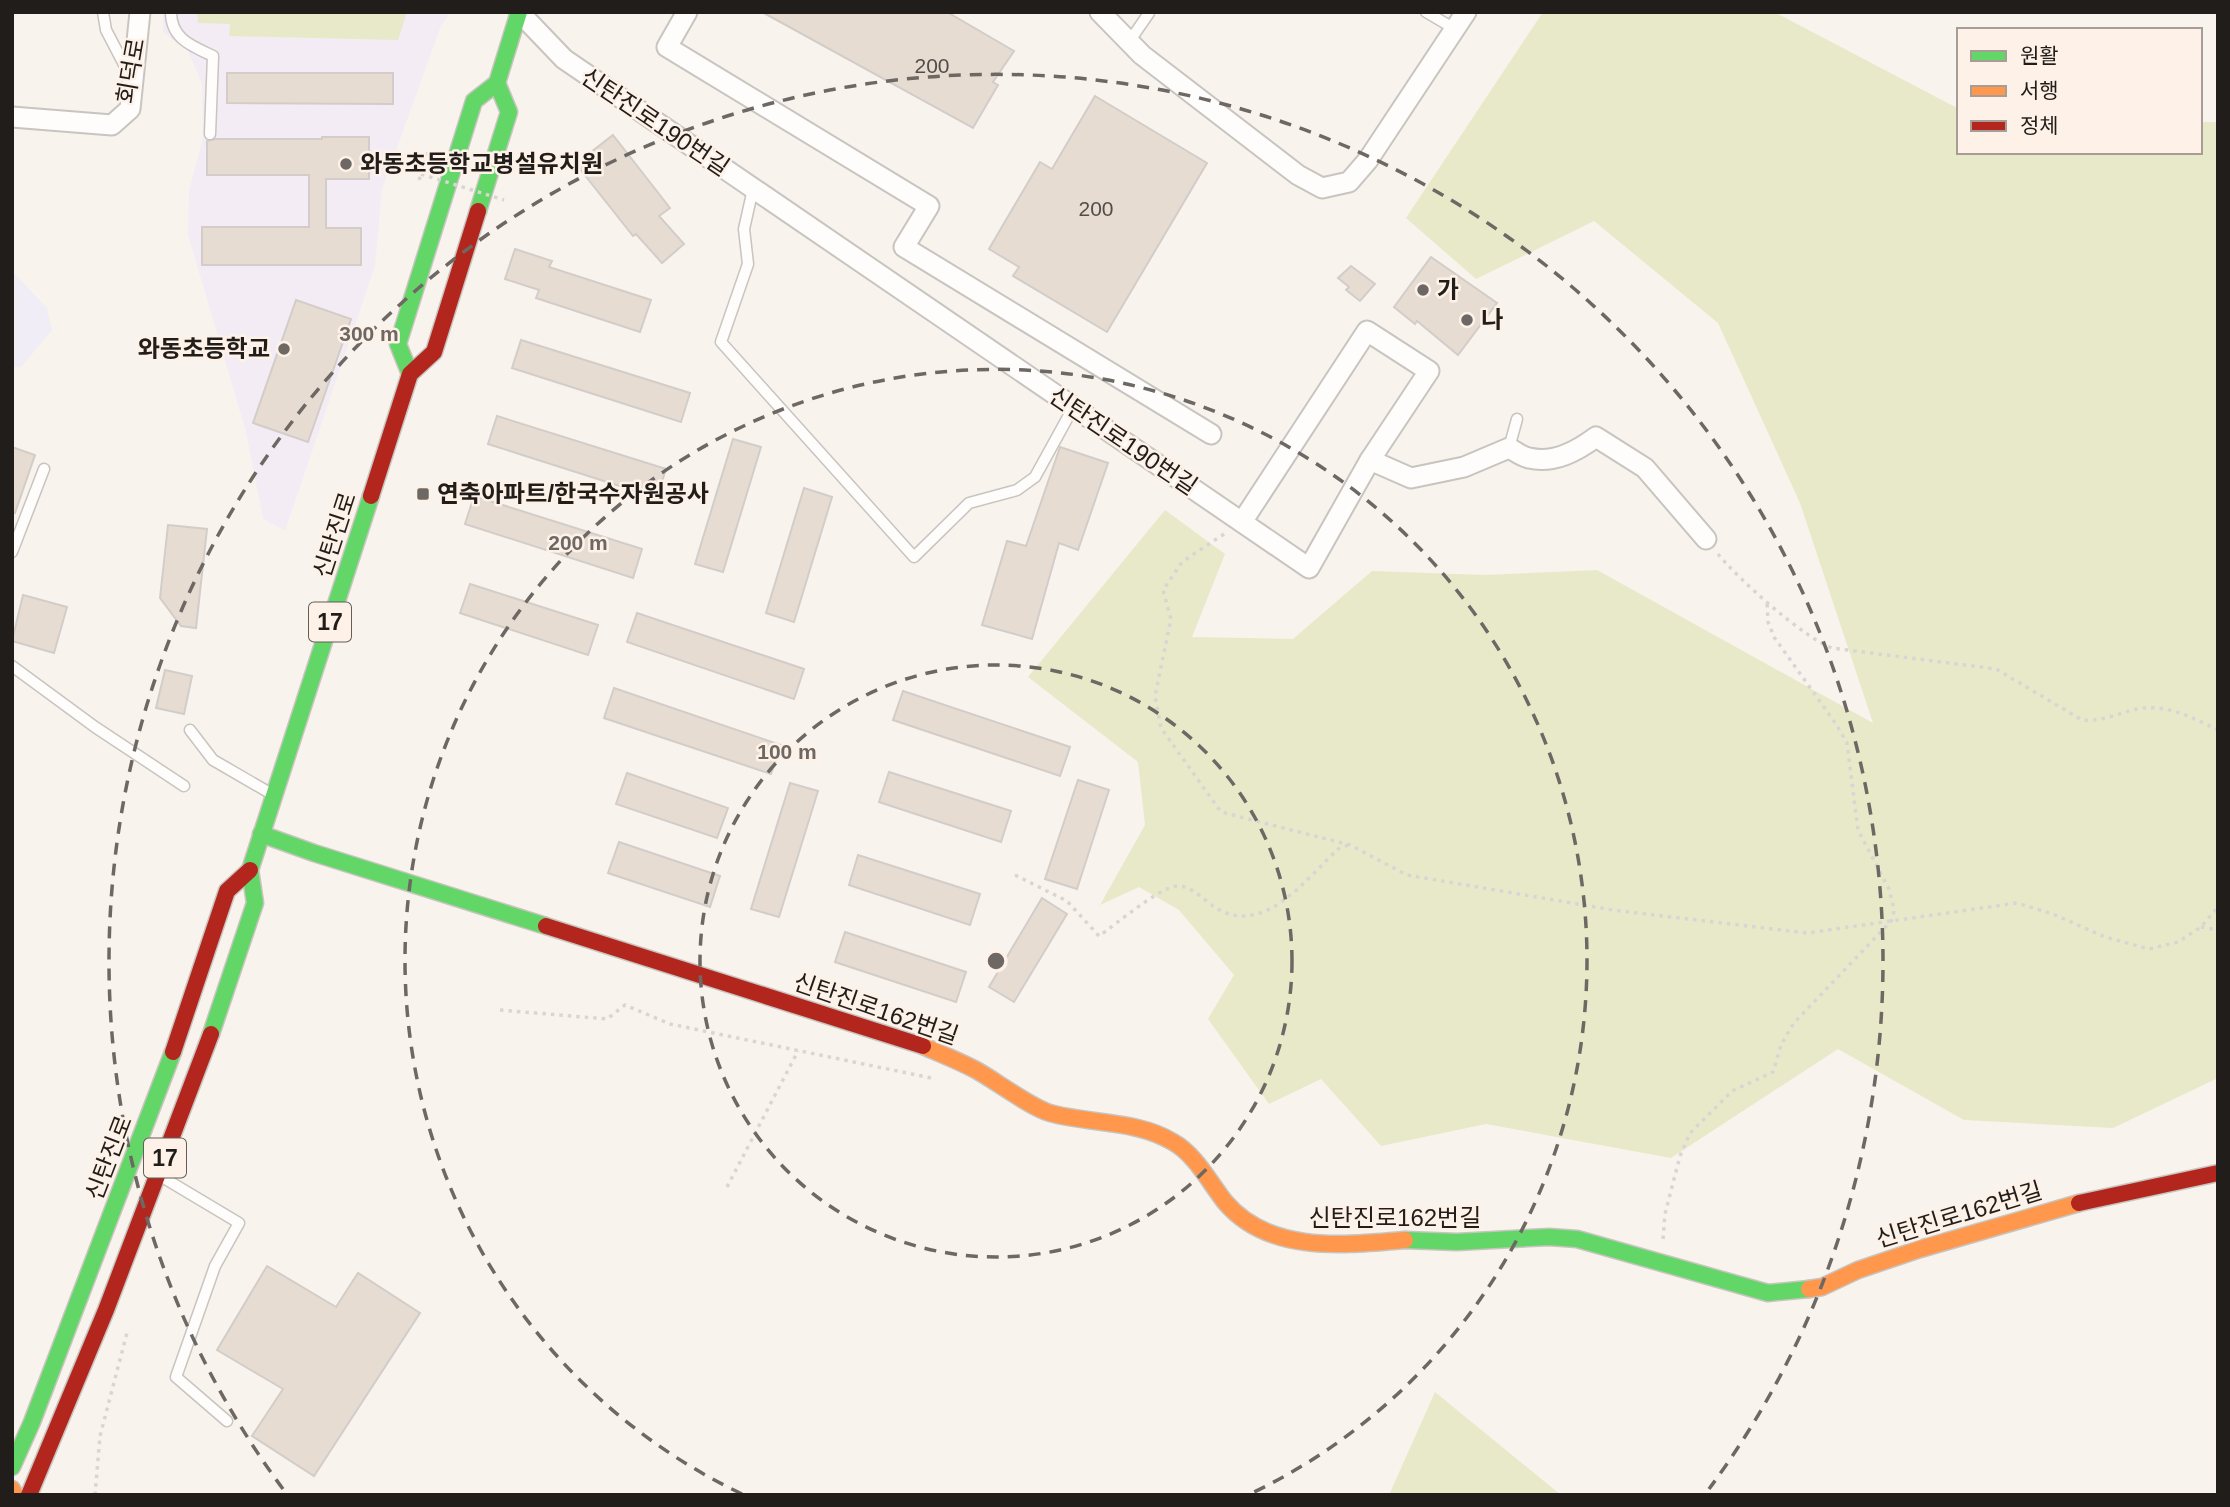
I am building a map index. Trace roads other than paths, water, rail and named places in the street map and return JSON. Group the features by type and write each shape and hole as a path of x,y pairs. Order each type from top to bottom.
{"main road":[{"path":"410,374 398,344 474,101 497,83 519,12"},
{"name":"신탄진로","path":"29,1495 159,1175 202,1060 255,903 250,870 261,834 410,374 434,352 509,111 497,83"},
{"name":"신탄진로162번길","path":"261,834 314,853 911,1040 975,1069 1047,1112 1143,1130 1174,1142 1188,1155 1228,1205 1253,1224 1279,1236 1310,1244 1346,1245 1405,1239 1457,1242 1549,1237 1577,1240 1768,1293 1822,1287 1858,1270 1920,1249 2082,1202 2218,1173"},
{"name":"신탄진로","path":"12,1467 32,1422 172,1054 227,891 250,870"},
{"path":"12,1489 15,1495"}],"street":[{"name":"회덕로","path":"12,117 112,125 130,109 140,12"},
{"name":"신탄진로190번길","path":"519,12 564,59 1309,568 1370,460"},
{"path":"687,12 667,47 929,206 904,247 1211,434"},
{"path":"1100,12 1142,55 1298,175 1322,188 1349,182 1368,160 1461,20"},
{"path":"1242,522 1367,331 1429,371 1370,460 1411,478 1464,467 1509,448 1529,458 1560,458 1596,437 1644,468 1706,539"}],"lane":[{"path":"103,12 106,30 134,84"},
{"path":"171,12 171,24 186,44 213,56 210,134"},
{"path":"1129,42 1149,13 1147,12"},
{"path":"1426,12 1461,20"},
{"path":"753,189 744,229 748,264 722,342 914,557 969,503 1017,490 1035,477 1073,408"},
{"path":"1509,448 1517,419"},
{"path":"12,552 44,469"},
{"path":"12,666 95,727 184,786"},
{"path":"190,730 213,760 274,795"},
{"path":"159,1175 239,1223 215,1266 176,1377 227,1421"}],"place":[{"name":"와동초등학교병설유치원","path":"346,164"},
{"name":"가","path":"1423,290"},
{"name":"나","path":"1467,320"},
{"name":"와동초등학교","path":"284,349"},
{"name":"연축아파트/한국수자원공사","path":"423,494"}]}
